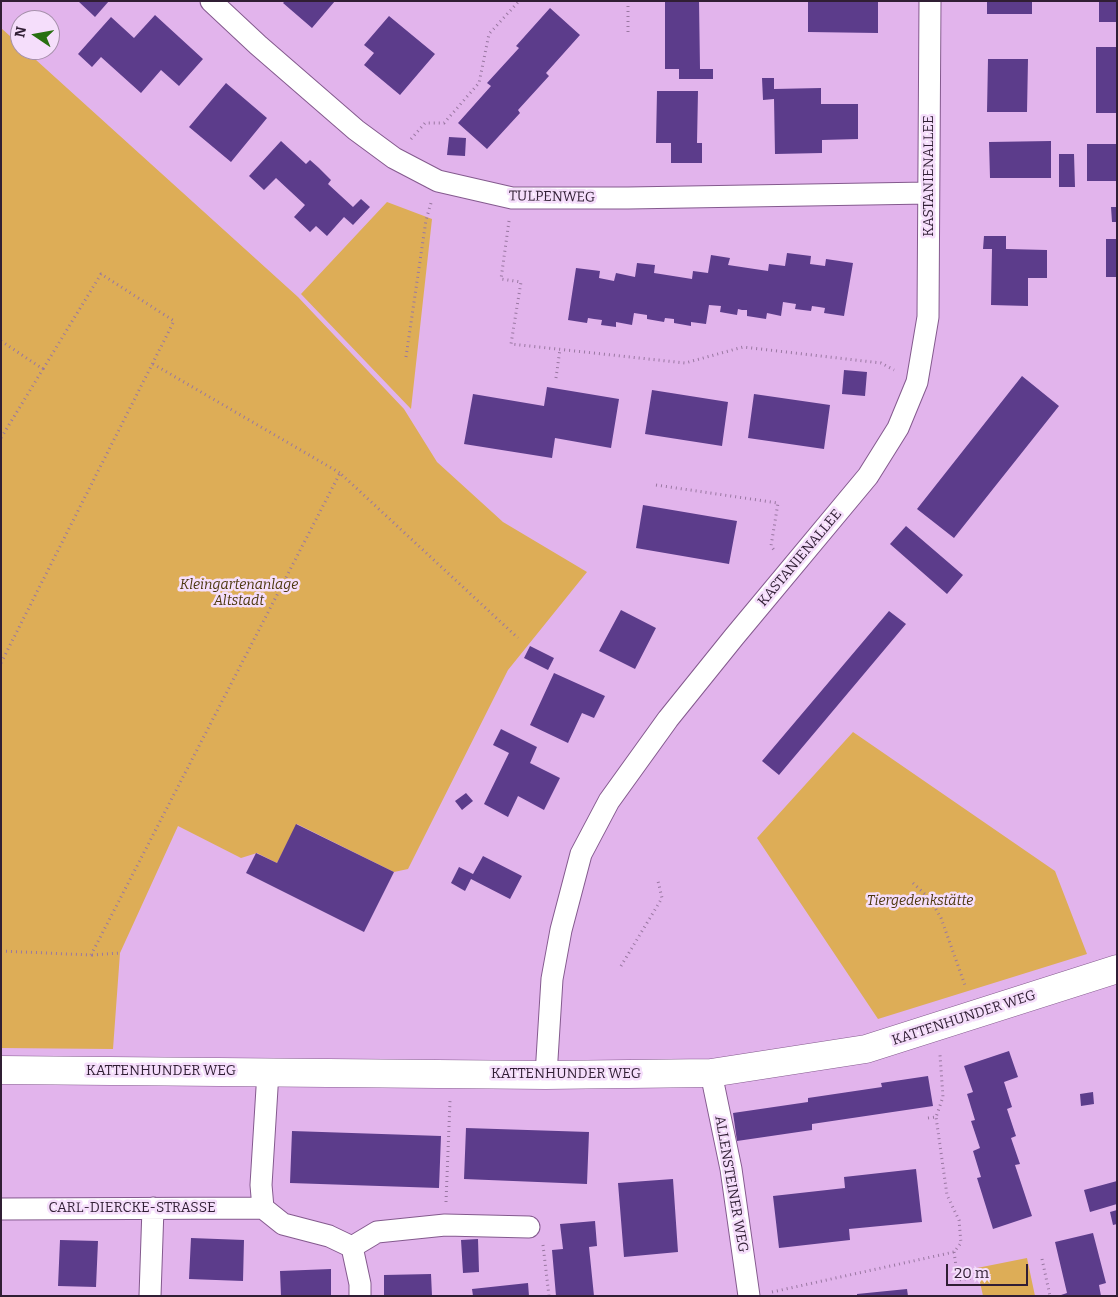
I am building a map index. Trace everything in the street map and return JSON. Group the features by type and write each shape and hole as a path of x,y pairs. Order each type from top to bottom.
{"street":[{"name":"TULPENWEG","path":"211,1 258,45 356,130 394,158 438,181 512,198 928,193"},
{"name":"KASTANIENALLEE","path":"546,1075 552,980 560,930 581,854 609,801 668,719 868,476 898,428 917,382 928,317 930,1"},
{"name":"KATTENHUNDER WEG","path":"1,1070 546,1075 711,1073 866,1049 1117,969"},
{"path":"268,1072 261,1185 263,1208 283,1224 329,1236 352,1247"},
{"name":"ALLENSTEINER WEG","path":"711,1073 731,1169 749,1296"},
{"path":"150,1296 154,1208"},
{"name":"CARL-DIERCKE-STRASSE","path":"1,1209 263,1208"},
{"path":"352,1247 377,1232 446,1225 529,1227"},
{"path":"352,1247 360,1284 360,1296"}],"path":[{"path":"394,158 425,122 444,124 479,83 489,34 519,1"},
{"path":"628,1 628,33"},
{"path":"406,357 426,220 438,181"},
{"path":"512,198 501,280 521,282 511,344 685,363 743,347 881,363 917,382"},
{"path":"1,438 101,274 174,321 1,663"},
{"path":"1,341 43,369"},
{"path":"556,378 560,349"},
{"path":"153,364 340,473 518,638"},
{"path":"91,955 340,473"},
{"path":"656,485 778,503 771,546 790,569"},
{"path":"621,966 662,898 658,881"},
{"path":"913,883 930,899 941,918 975,1014"},
{"path":"1,951 91,955 120,953"},
{"path":"772,1292 954,1252 961,1243 959,1220 947,1195 936,1117 944,1097 936,1027"},
{"path":"446,1225 450,1074"},
{"path":"928,1118 936,1117"},
{"path":"529,1227 544,1246 549,1296"},
{"path":"954,1252 958,1280 978,1277"},
{"path":"1042,1259 1050,1296"}],"green space":[{"name":"Kleingartenanlage Altstadt","path":"1,28 10,36 10,60 36,60 298,297 404,409 437,462 503,522 587,572 508,670 408,869 394,872 297,824 277,863 257,853 241,858 178,826 120,953 113,1049 1,1048"},
{"path":"387,202 432,219 411,409 301,294"},
{"name":"Tiergedenkstätte","path":"853,732 1055,871 1087,954 878,1019 757,838"},
{"path":"1027,1258 1035,1296 983,1296 977,1268"}],"building":[{"path":"78,1 109,1 95,17"},
{"path":"285,1 335,1 312,28 283,3"},
{"path":"665,1 699,1 700,69 713,69 713,79 679,79 679,69 665,69"},
{"path":"808,1 878,1 878,33 808,32"},
{"path":"987,1 1032,1 1032,14 987,14"},
{"path":"1099,1 1117,1 1117,22 1099,22"},
{"path":"550,8 580,35 546,73 549,76 518,110 520,113 487,149 458,123 491,86 487,83 519,48 516,46"},
{"path":"155,15 203,59 179,86 161,70 141,93 101,57 92,67 78,54 111,17 134,38"},
{"path":"389,16 435,54 400,95 364,65 374,53 364,45"},
{"path":"1096,47 1117,47 1117,113 1096,113"},
{"path":"988,59 1028,59 1027,112 987,112"},
{"path":"762,78 774,78 774,89 821,88 821,104 858,104 858,139 822,140 822,153 775,154 774,99 763,100"},
{"path":"226,83 267,118 231,162 189,127"},
{"path":"657,91 698,91 697,143 702,143 702,163 671,163 671,143 656,143"},
{"path":"449,137 466,138 465,156 447,155"},
{"path":"281,141 306,164 310,160 319,168 331,180 328,184 353,207 361,199 370,207 353,225 344,217 327,236 316,226 310,232 294,217 305,205 276,178 264,190 249,176"},
{"path":"1051,141 1051,178 990,178 989,142"},
{"path":"1087,144 1117,144 1117,181 1087,181"},
{"path":"1059,154 1074,154 1075,187 1059,187"},
{"path":"1111,207 1117,207 1117,222 1112,222"},
{"path":"984,236 1006,236 1006,249 1047,250 1047,278 1028,278 1028,306 991,305 992,249 983,249"},
{"path":"1106,239 1117,239 1117,277 1106,277"},
{"path":"787,253 811,256 810,264 825,266 826,259 853,263 844,316 824,313 825,308 812,306 811,311 795,309 796,304 783,302 781,316 767,313 766,319 747,316 747,310 738,309 737,315 720,312 721,306 709,305 706,324 691,322 691,326 674,323 674,319 665,318 664,322 647,319 647,315 634,313 632,325 616,322 616,327 601,325 602,320 588,318 587,323 568,320 576,268 600,271 599,278 614,281 616,273 635,277 637,263 655,265 654,273 692,279 693,271 708,273 711,255 730,258 728,265 768,271 769,264 785,266"},
{"path":"844,370 867,372 865,396 842,394"},
{"path":"1022,376 1059,406 954,538 917,509"},
{"path":"547,387 619,399 611,448 555,438 552,458 464,444 473,394 544,406"},
{"path":"652,390 728,402 722,446 645,434"},
{"path":"754,394 830,405 824,449 748,438"},
{"path":"643,505 737,521 729,564 636,548"},
{"path":"906,526 963,575 947,594 890,544"},
{"path":"621,610 656,628 635,669 599,651"},
{"path":"889,611 906,624 779,775 762,761"},
{"path":"530,646 554,658 548,670 524,658"},
{"path":"554,673 605,696 594,718 582,713 568,743 530,725"},
{"path":"501,729 537,747 530,763 560,778 544,810 518,796 508,817 484,804 509,753 493,745"},
{"path":"466,793 473,801 462,810 455,801"},
{"path":"296,824 394,872 364,932 246,873 256,853 277,863"},
{"path":"483,856 522,876 510,899 471,879 465,891 451,883 459,867 473,874"},
{"path":"1009,1051 1018,1077 1004,1082 1012,1107 1007,1109 1016,1136 1011,1138 1020,1164 1015,1165 1032,1216 993,1229 977,1178 981,1177 973,1151 980,1148 971,1121 975,1120 967,1094 973,1092 964,1066"},
{"path":"928,1076 933,1106 812,1124 812,1130 737,1141 733,1113 808,1102 808,1098 882,1087 881,1083"},
{"path":"1093,1092 1094,1104 1081,1106 1080,1094"},
{"path":"466,1128 589,1132 587,1184 464,1179"},
{"path":"292,1131 441,1136 439,1188 290,1183"},
{"path":"916,1169 922,1222 849,1229 850,1240 779,1248 773,1196 845,1188 844,1177"},
{"path":"673,1179 678,1252 624,1257 618,1183"},
{"path":"1117,1181 1117,1204 1090,1212 1084,1190"},
{"path":"1117,1210 1117,1224 1113,1225 1110,1212"},
{"path":"595,1221 597,1246 589,1247 594,1296 556,1296 552,1250 563,1249 560,1224"},
{"path":"1093,1233 1106,1283 1099,1285 1101,1296 1058,1296 1067,1293 1055,1242"},
{"path":"191,1238 244,1240 243,1281 189,1279"},
{"path":"478,1239 479,1272 463,1273 461,1240"},
{"path":"60,1240 98,1241 96,1287 58,1286"},
{"path":"331,1269 331,1296 281,1296 280,1271"},
{"path":"431,1274 432,1296 384,1296 384,1275"},
{"path":"528,1283 529,1296 473,1296 472,1289"},
{"path":"907,1289 908,1296 857,1296 857,1294"}]}
